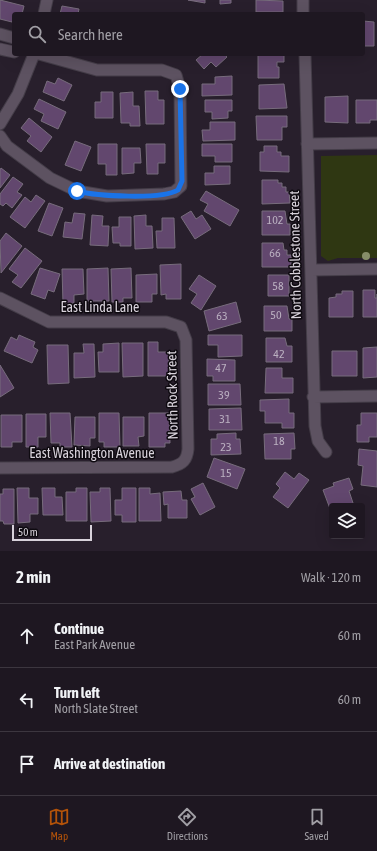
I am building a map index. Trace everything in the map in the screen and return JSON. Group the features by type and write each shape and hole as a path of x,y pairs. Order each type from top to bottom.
{"street":[{"path":"44,12 47,0"},
{"path":"303,0 304,12"},
{"path":"0,34 12,37"},
{"path":"0,49 12,52"},
{"path":"0,124 18,94 33,56"},
{"path":"0,136 6,146 50,178 77,191 114,196 164,194 178,190 182,181 180,89 176,75 162,70 97,70 46,56"},
{"name":"North Cobblestone Street","path":"305,56 314,397 316,434 318,441 326,452"},
{"path":"307,144 377,144"},
{"path":"311,270 377,269"},
{"name":"East Linda Lane","path":"1,300 50,322 166,322 181,327"},
{"name":"North Rock Street","path":"181,327 186,340 188,449 186,459 183,463"},
{"path":"314,397 377,396"},
{"name":"East Washington Avenue","path":"0,468 166,467 183,463"}],"green space":[{"path":"377,155 377,258 338,258 328,261 321,256 321,156"}],"building":[{"path":"0,0 24,6 22,12 12,12 12,22 0,19"},
{"path":"188,0 205,0 205,3"},
{"path":"220,0 231,0 231,3 220,4"},
{"path":"256,0 283,1 283,12 256,12"},
{"path":"62,6 79,9 78,12 60,12"},
{"path":"365,21 374,22 374,46 365,46"},
{"path":"201,56 227,57 216,67 211,62 204,69 196,60"},
{"path":"258,56 284,56 284,62 277,62 277,67 279,67 279,78 258,78"},
{"path":"232,76 232,95 202,96 202,84 215,84 215,77"},
{"path":"58,78 72,85 64,101 43,92 47,81 55,84"},
{"path":"284,84 287,108 259,109 259,85"},
{"path":"145,91 158,91 158,100 164,100 164,124 146,124"},
{"path":"101,92 113,92 113,118 95,118 95,102 101,102"},
{"path":"133,92 133,106 139,106 140,126 130,126 130,123 121,123 120,93"},
{"path":"348,96 348,123 325,122 325,97"},
{"path":"39,99 66,112 58,129 41,121 44,114 34,109"},
{"path":"205,100 232,100 232,111 228,111 228,118 212,119 212,112 205,112"},
{"path":"356,100 377,100 377,120 370,120 370,123 356,123"},
{"path":"256,116 287,116 287,127 282,127 282,140 257,140"},
{"path":"29,118 52,137 41,152 27,141 31,136 21,128"},
{"path":"210,122 235,122 235,140 203,141 202,130 210,130"},
{"path":"75,141 91,147 81,171 65,165"},
{"path":"98,144 117,144 117,175 106,175 106,164 98,164"},
{"path":"146,144 165,144 165,163 158,163 158,174 147,174"},
{"path":"202,144 232,144 232,162 215,162 215,156 202,156"},
{"path":"264,146 277,146 277,152 281,152 281,156 289,156 289,172 260,171 260,152 264,152"},
{"path":"122,148 140,148 141,163 134,163 134,173 122,174"},
{"path":"214,166 230,166 230,184 205,185 205,173 214,173"},
{"path":"1,168 10,175 0,188 0,170"},
{"path":"13,177 23,184 17,192 22,195 12,208 6,203 3,206 0,204 0,194"},
{"path":"262,180 278,180 278,183 282,183 282,187 286,187 286,192 289,192 290,203 262,204"},
{"path":"206,191 239,210 230,226 204,211 208,204 200,200"},
{"path":"36,195 45,201 25,228 10,217 25,197 31,202"},
{"path":"49,203 63,208 52,236 38,231"},
{"path":"191,211 196,219 202,215 211,229 195,239 181,217"},
{"path":"262,211 285,211 287,224 290,224 290,235 262,235"},
{"path":"74,213 85,214 82,239 63,237 65,222 72,223"},
{"path":"92,215 103,216 102,226 109,226 108,246 90,245"},
{"path":"146,215 146,226 152,226 153,248 135,249 134,216"},
{"path":"119,217 131,217 131,246 120,246 120,243 113,243 112,227 119,227"},
{"path":"162,218 174,218 175,248 157,248 156,231 162,231"},
{"path":"6,233 22,246 1,273 0,241"},
{"path":"262,243 283,243 284,250 287,250 287,255 291,255 291,267 262,267"},
{"path":"25,248 42,261 21,288 12,282 18,275 9,269"},
{"path":"181,264 181,299 166,299 166,294 161,295 160,265"},
{"path":"40,268 60,274 54,292 48,290 45,299 31,294"},
{"path":"108,268 109,301 87,301 87,269"},
{"path":"131,268 132,298 123,298 123,302 112,302 111,269"},
{"path":"62,269 83,269 84,294 74,295 74,303 63,304"},
{"path":"157,274 157,294 152,294 152,302 136,302 136,275"},
{"path":"199,275 216,286 201,310 191,303 197,294 189,289"},
{"path":"268,275 289,275 289,296 268,296"},
{"path":"363,290 375,290 375,298 377,298 377,317 363,317"},
{"path":"342,291 353,291 353,317 329,317 329,298 336,297 336,294 342,294"},
{"path":"236,302 241,322 209,331 204,311"},
{"path":"264,306 287,306 289,319 292,319 292,331 264,331"},
{"path":"19,335 35,342 33,347 38,350 32,363 4,351 11,337 17,340"},
{"path":"208,335 242,335 242,356 218,357 218,345 208,345"},
{"path":"266,338 285,338 287,346 292,346 292,362 266,362"},
{"path":"148,342 158,342 158,352 169,352 169,376 148,376"},
{"path":"119,343 119,372 99,372 98,352 103,352 103,344"},
{"path":"122,343 143,343 143,376 123,377"},
{"path":"83,344 94,344 95,377 74,378 74,353 84,353"},
{"path":"47,345 68,345 69,383 48,384"},
{"path":"377,347 377,377 363,378 363,348"},
{"path":"332,351 357,351 357,376 332,376"},
{"path":"207,359 235,360 235,381 213,381 213,376 207,376"},
{"path":"0,365 14,388 0,397"},
{"path":"266,368 282,368 282,378 293,378 293,393 265,393"},
{"path":"208,384 240,384 241,405 208,405"},
{"path":"289,399 289,413 294,413 294,428 282,428 282,423 265,423 265,411 260,411 260,400"},
{"path":"241,408 242,430 209,430 209,409"},
{"path":"50,413 70,413 72,447 60,447 60,443 51,443"},
{"path":"99,413 119,413 120,447 104,447 104,442 99,442"},
{"path":"149,413 169,413 170,443 165,443 165,447 149,447"},
{"path":"361,413 377,413 377,437 369,437 369,442 357,442 357,425 361,425"},
{"path":"26,414 46,414 46,437 38,437 38,447 26,447"},
{"path":"1,415 22,415 22,442 12,442 12,447 1,447"},
{"path":"75,417 95,417 95,438 90,438 90,446 74,445"},
{"path":"123,417 144,417 144,436 138,437 139,446 123,446"},
{"path":"236,433 236,439 240,439 241,454 211,455 211,439 217,439 217,434"},
{"path":"294,433 295,449 291,449 291,459 265,459 264,434"},
{"path":"359,449 377,451 377,487 361,485 363,466 358,465"},
{"path":"214,458 245,469 237,489 207,477"},
{"path":"285,472 294,479 299,473 309,480 288,508 273,497 280,488 276,484"},
{"path":"349,478 353,489 349,491 353,503 329,503 329,506 323,490 334,486 333,483"},
{"path":"203,483 215,507 200,515 191,499 195,497 191,489"},
{"path":"17,488 29,488 29,498 38,498 38,514 30,514 30,522 18,523"},
{"path":"42,488 55,488 55,497 62,497 63,515 43,515"},
{"path":"76,488 87,488 87,521 66,521 66,492 76,492"},
{"path":"100,488 110,488 111,521 91,522 90,492 100,492"},
{"path":"122,488 136,488 136,522 122,522 122,515 115,515 115,500 122,500"},
{"path":"139,488 150,488 150,494 160,493 161,521 139,521"},
{"path":"3,489 14,489 14,524 4,524 3,521 0,521 0,494 3,494"},
{"path":"181,491 182,500 187,500 187,518 168,518 168,504 164,505 163,492"}],"route":[{"path":"77,191 86,194 108,196 164,194 178,190 182,181 180,89"}]}
